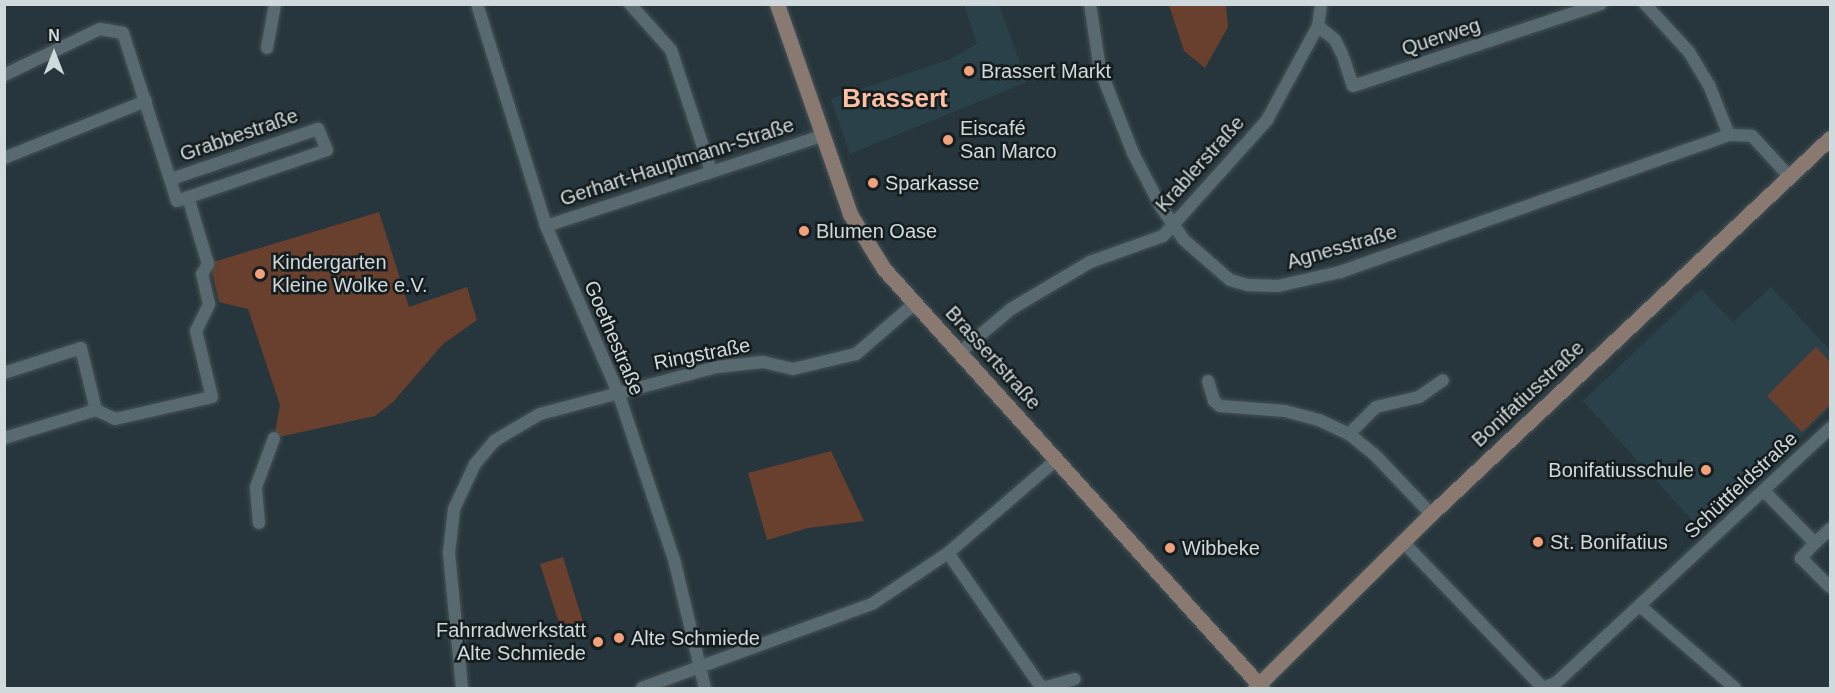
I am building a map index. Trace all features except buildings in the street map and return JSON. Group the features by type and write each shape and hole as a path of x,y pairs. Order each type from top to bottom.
{"main road":[{"name":"Brassertstraße","path":"777,4 850,214 884,269 1259,687"},
{"name":"Bonifatiusstraße","path":"1259,687 1431,514 1789,176 1829,143"}],"street":[{"path":"267,48 275,4"},
{"name":"Goethestraße","path":"477,4 546,226 618,392 674,560 703,668 705,688"},
{"path":"630,4 671,50 711,171"},
{"name":"Agnesstraße","path":"1090,4 1101,69 1133,153 1172,224 1184,239 1230,280 1278,286 1340,272 1729,135"},
{"name":"Krablerstraße","path":"960,352 1011,309 1090,262 1163,236 1267,120 1318,26 1321,4"},
{"name":"Querweg","path":"1318,26 1335,40 1353,86 1601,4"},
{"path":"1645,4 1689,52 1709,85 1729,135 1752,136 1789,176"},
{"path":"4,75 100,29 123,33 171,179 183,199 208,264 202,274 209,304 196,331 212,397 115,418 96,410 4,438"},
{"path":"4,158 146,102"},
{"name":"Grabbestraße","path":"171,179 318,129 327,150 183,199"},
{"name":"Gerhart-Hauptmann-Straße","path":"546,226 821,136"},
{"name":"Ringstraße","path":"462,688 448,553 454,509 463,484 494,441 540,414 717,367 763,362 793,369 856,354 915,303"},
{"path":"4,373 81,348 96,410"},
{"path":"1349,434 1376,407 1419,397 1443,380"},
{"path":"1208,381 1214,401 1221,406 1285,411 1319,420 1349,434 1374,454 1431,514"},
{"name":"Schüttfeldstraße","path":"1403,542 1543,688 1557,682 1830,428"},
{"path":"260,523 256,487 274,438"},
{"path":"642,688 703,668 872,603 948,553 1056,460"},
{"path":"1764,491 1815,543"},
{"path":"1830,529 1801,558 1830,587"},
{"path":"948,553 1043,688 1075,679"},
{"path":"1640,606 1735,688"}],"shaded area":[{"name":"Brassert Markt","path":"964,5 999,5 1027,82 850,154 831,99 948,60 977,44"},
{"path":"1169,5 1226,5 1228,27 1205,68 1184,51"},
{"path":"379,212 409,307 467,287 477,320 443,344 393,402 375,416 274,438 280,405 248,309 219,302 210,263"},
{"name":"Bonifatiusschule","path":"1771,287 1830,350 1830,408 1703,532 1583,401 1701,289 1733,322"},
{"path":"1816,347 1830,362 1830,405 1802,432 1767,396"},
{"path":"831,451 864,521 808,528 767,540 748,473"},
{"path":"563,557 583,622 561,629 540,564"}],"place":[{"name":"Brassert Markt","path":"969,71"},
{"name":"Eiscafé San Marco","path":"948,140"},
{"name":"Sparkasse","path":"873,183"},
{"name":"Blumen Oase","path":"804,231"},
{"name":"Kindergarten Kleine Wolke e.V.","path":"260,274"},
{"name":"Bonifatiusschule","path":"1706,470"},
{"name":"St. Bonifatius","path":"1538,542"},
{"name":"Wibbeke","path":"1170,548"},
{"name":"Alte Schmiede","path":"619,638"},
{"name":"Fahrradwerkstatt Alte Schmiede","path":"598,642"}],"district":[{"name":"Brassert","path":"895,99"}]}
